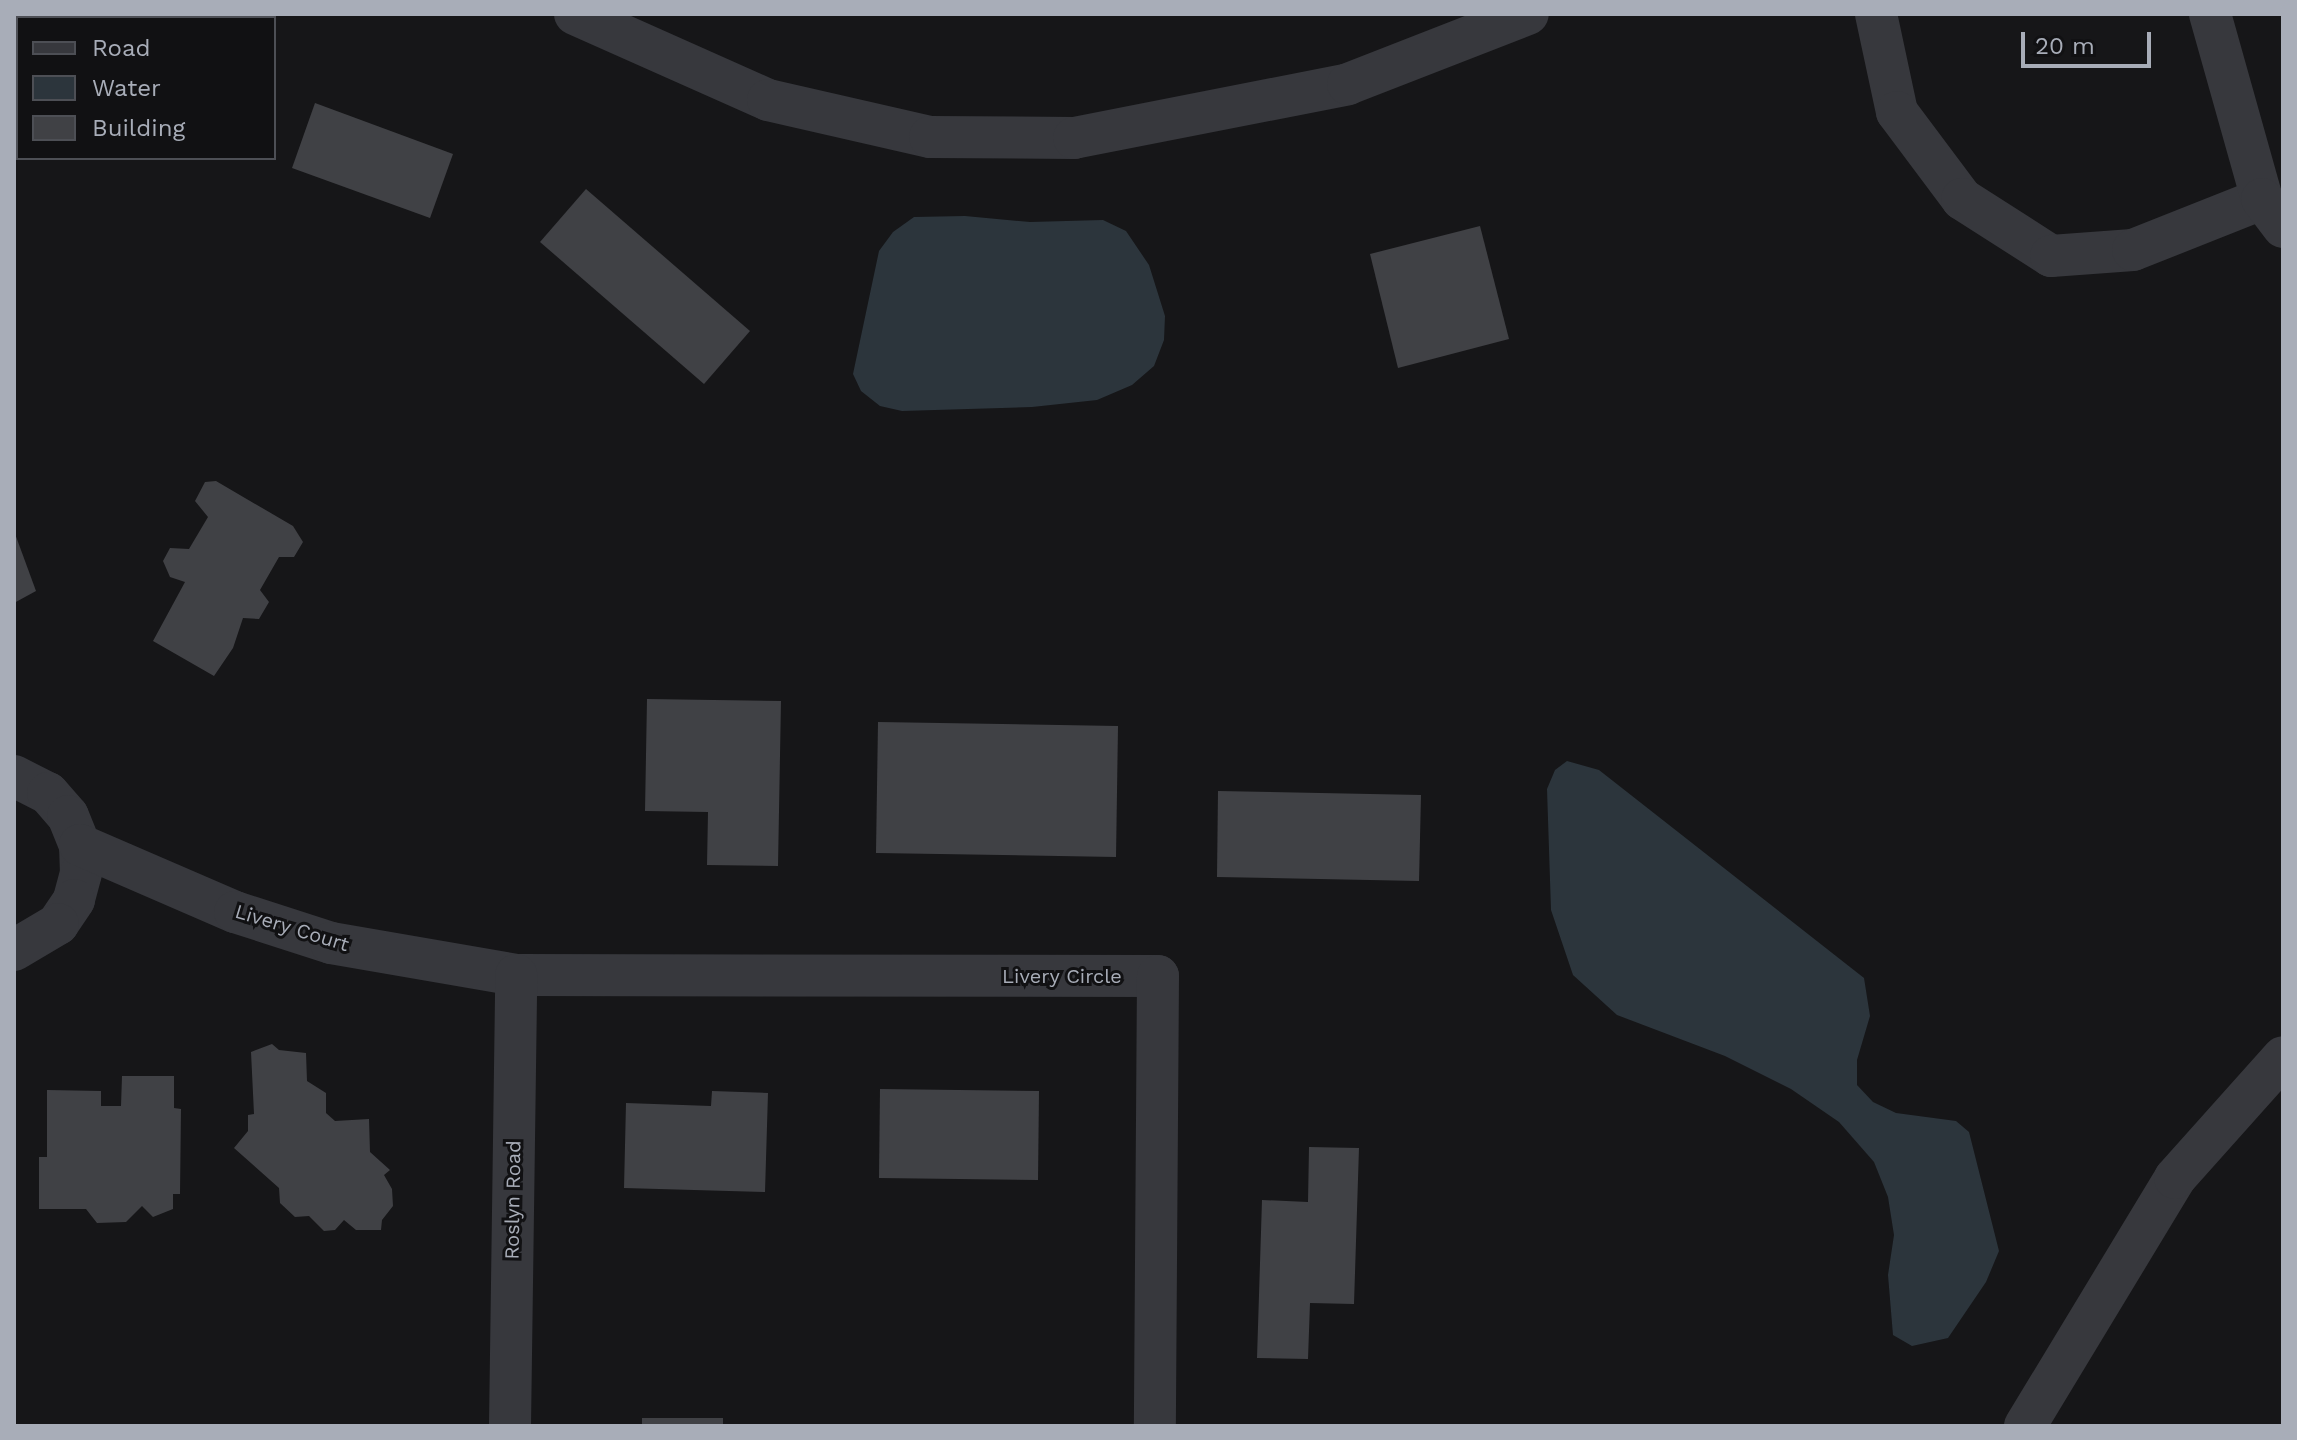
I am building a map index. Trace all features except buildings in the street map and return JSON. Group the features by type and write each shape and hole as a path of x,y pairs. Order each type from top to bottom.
{"street":[{"path":"580,15 768,100 930,137 1074,138 1348,84 1492,24 1528,14"},
{"path":"1876,14 1897,112 1962,199 2051,256 2133,250 2273,213 2210,14"},
{"path":"14,776 48,793 68,816 80,845 81,873 74,900 58,924 14,950"},
{"name":"Livery Court","path":"80,845 235,912 331,943 516,975"},
{"name":"Roslyn Road","path":"510,1426 516,975"},
{"name":"Livery Circle","path":"516,975 1158,976 1155,1426"},
{"path":"2025,1426 2175,1178 2283,1057"}],"water":[{"path":"965,216 1030,222 1103,220 1126,231 1149,265 1165,316 1164,340 1154,366 1132,385 1097,400 1032,407 902,411 880,406 861,391 853,374 879,251 893,232 914,217"},
{"path":"1567,761 1599,770 1864,978 1870,1016 1857,1060 1857,1085 1873,1102 1896,1113 1956,1121 1969,1132 1999,1251 1986,1282 1948,1338 1912,1346 1893,1335 1888,1275 1894,1235 1888,1197 1874,1162 1839,1122 1791,1089 1725,1056 1617,1015 1573,975 1551,910 1547,789 1555,770"}]}
